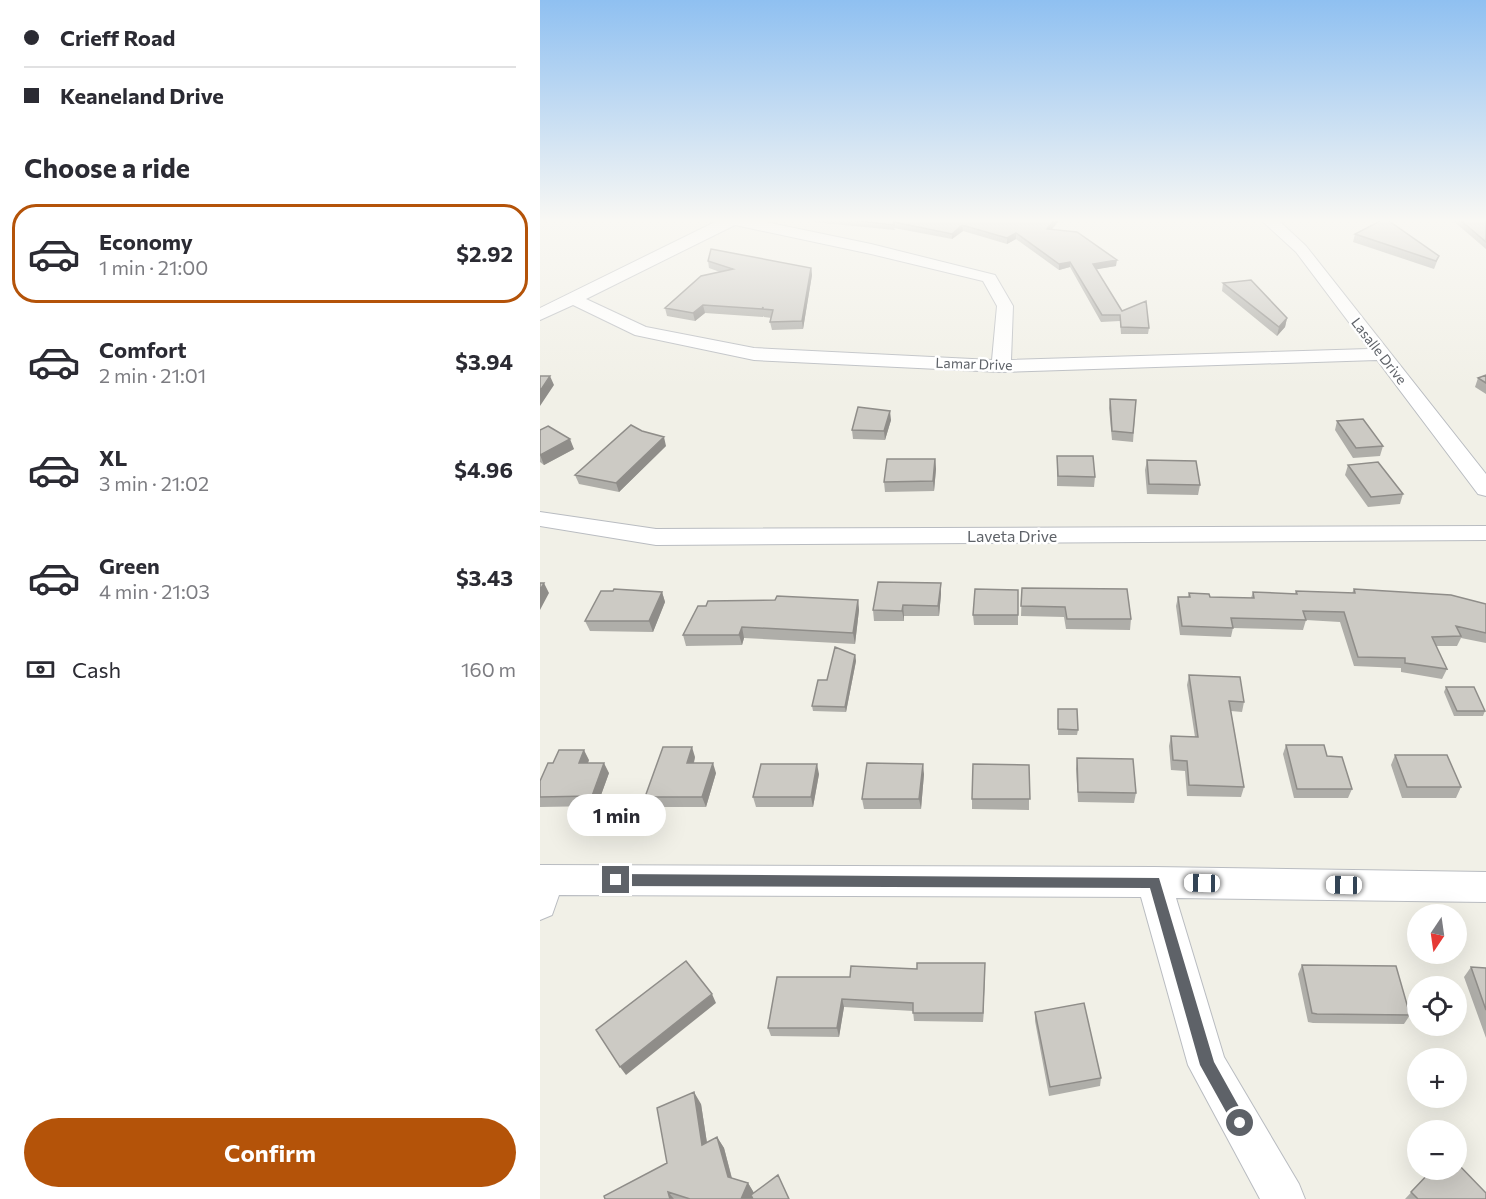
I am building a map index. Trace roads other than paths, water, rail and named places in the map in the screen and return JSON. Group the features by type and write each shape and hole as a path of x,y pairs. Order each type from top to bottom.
{"street":[{"path":"540,315 576,300 625,275"},
{"path":"973,275 989,279 1005,306 1001,366"},
{"name":"Lasalle Drive","path":"1321,275 1486,489"},
{"name":"Lamar Drive","path":"576,300 641,331 754,354 1001,366 1382,354"},
{"name":"Laveta Drive","path":"540,519 656,537 1486,533"},
{"path":"1154,882 1207,1065 1284,1199"},
{"path":"542,888 1154,882 1486,887"}]}
